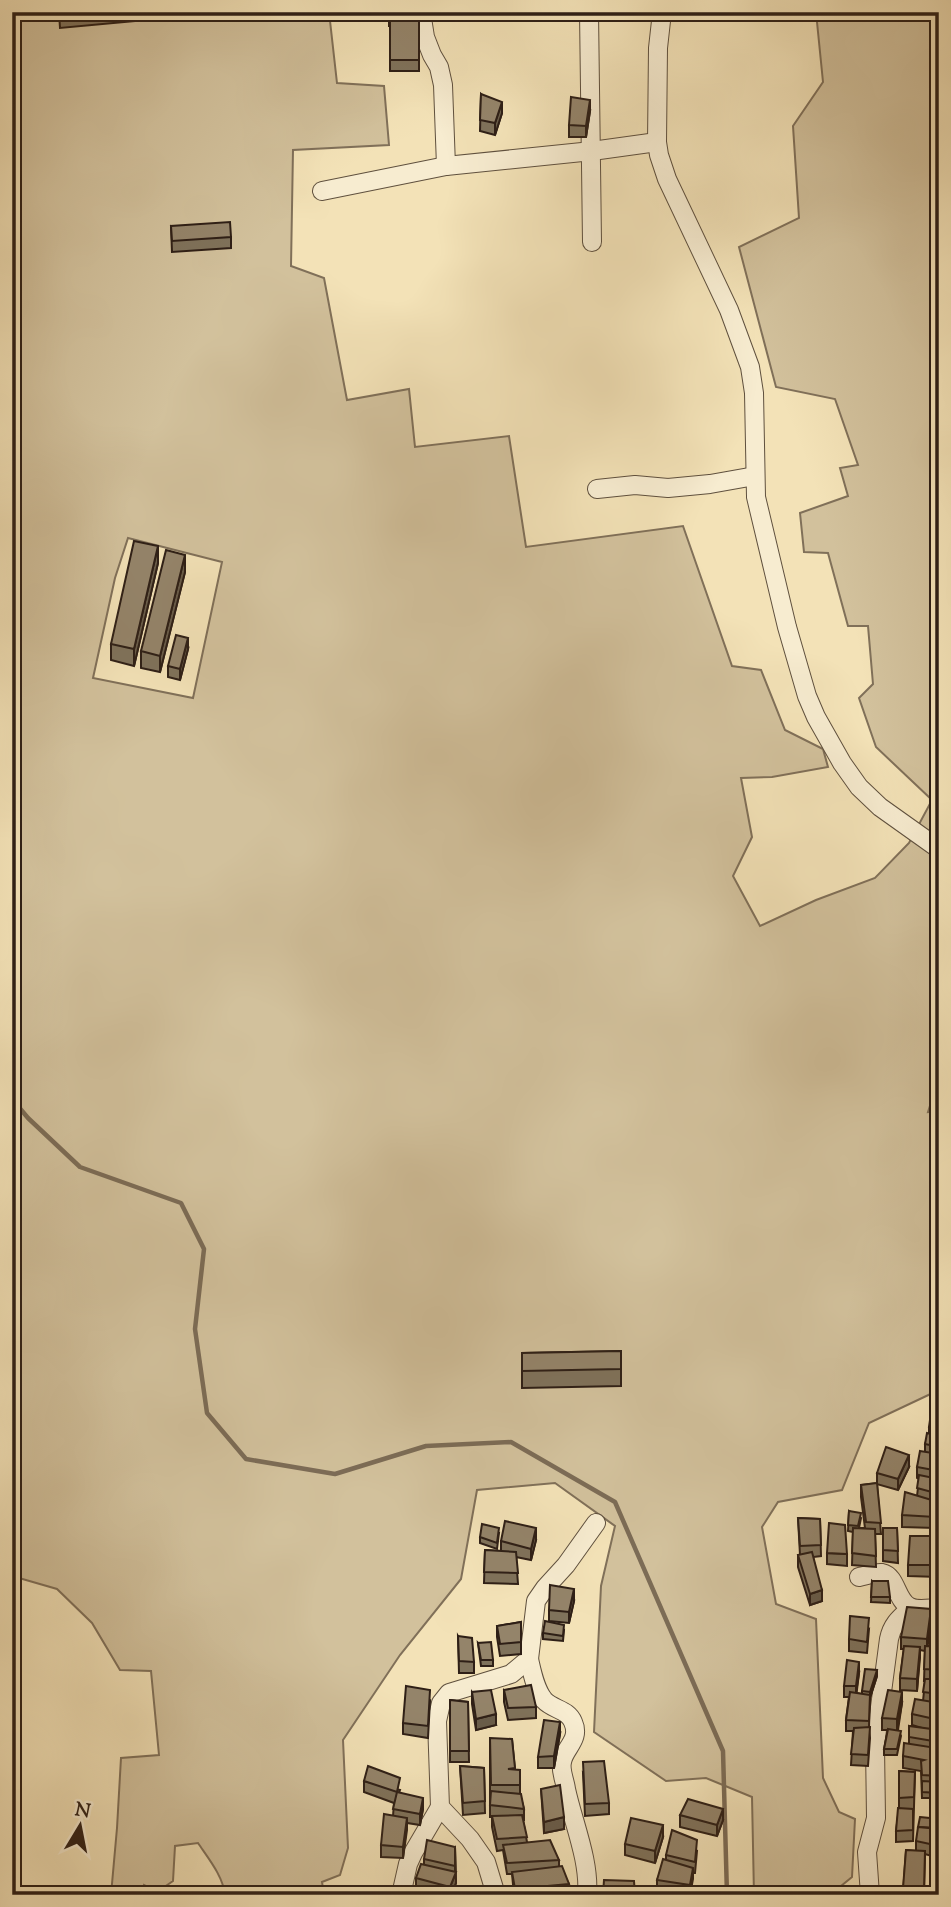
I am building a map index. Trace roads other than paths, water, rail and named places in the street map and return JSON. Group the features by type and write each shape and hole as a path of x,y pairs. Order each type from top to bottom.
{"street":[{"path":"421,12 425,37 439,67 443,85 446,166"},
{"path":"589,12 592,242"},
{"path":"662,12 658,48 659,155 667,179 729,310 750,367 754,393 756,497 787,627 807,696 842,763 859,787 880,807 939,849"},
{"path":"322,191 446,166 657,142"},
{"path":"597,489 635,485 668,488 754,476"},
{"path":"587,1895 587,1872 570,1810 561,1763 574,1739 576,1729 567,1713 544,1699 538,1690 529,1660 536,1601 566,1566 596,1523"},
{"path":"859,1577 885,1574 890,1577 902,1601 911,1608 939,1608"},
{"path":"870,1895 867,1852 876,1818 875,1745 888,1639 891,1628 911,1608"},
{"path":"401,1895 408,1864 440,1807 437,1721 441,1703 449,1693 511,1674 529,1660"},
{"path":"440,1807 470,1839 486,1862 496,1895"}],"waterway":[{"path":"12,1099 28,1118 80,1167 181,1203 204,1249 195,1329 207,1413 246,1459 335,1474 426,1446 511,1442 615,1502 723,1751 727,1895"}]}
